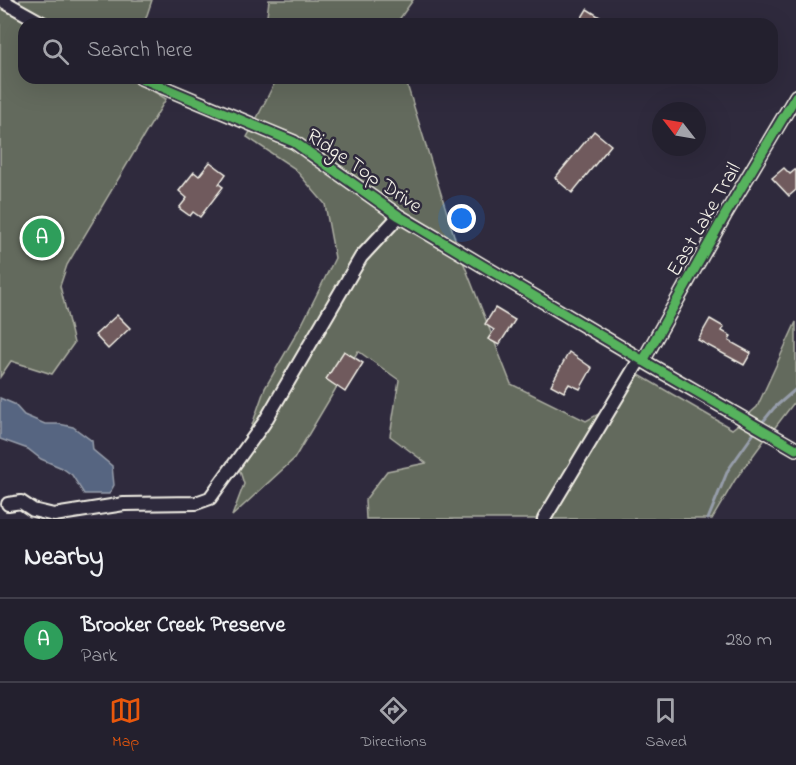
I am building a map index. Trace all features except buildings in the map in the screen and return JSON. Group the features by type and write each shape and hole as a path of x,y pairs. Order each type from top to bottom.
{"street":[{"path":"1,0 33,18"},
{"name":"Ridge Top Drive","path":"155,84 294,142 399,216 796,449"},
{"name":"East Lake Trail","path":"544,519 645,362 719,225 796,96"},
{"path":"8,504 21,502 33,510 54,515 124,504 196,502 210,498 264,423 362,257 399,216"}],"green space":[{"path":"0,0 32,18 18,18 18,84 142,84 166,99 67,265 60,286 74,343 52,374 11,361 0,377"},
{"path":"20,0 152,0 146,18 44,18 19,4"},
{"path":"269,0 413,0 400,18 267,18"},
{"path":"274,84 407,84 457,245 256,120"},
{"path":"251,130 291,147 462,259 511,384 586,421 606,410 629,369 732,429 740,423 766,438 735,480 712,519 366,519 365,500 387,471 426,463 390,436 399,380 358,351 294,459 232,516 244,484 238,465 265,388 302,324 335,258 325,204 294,168 247,137"},
{"path":"796,322 796,400 773,430 748,415 757,407"}],"water":[{"path":"0,398 14,404 24,415 45,424 73,427 92,441 93,450 112,466 114,485 109,494 84,494 72,475 62,468 41,459 28,449 0,439"}],"waterway":[{"path":"761,424 774,408 796,389"},
{"path":"708,519 728,470 757,429"}],"cycle path":[{"path":"155,84 294,142 399,216 796,449"},
{"path":"643,361 725,215 796,96"}],"place":[{"name":"Brooker Creek Preserve","path":"42,238"}]}
